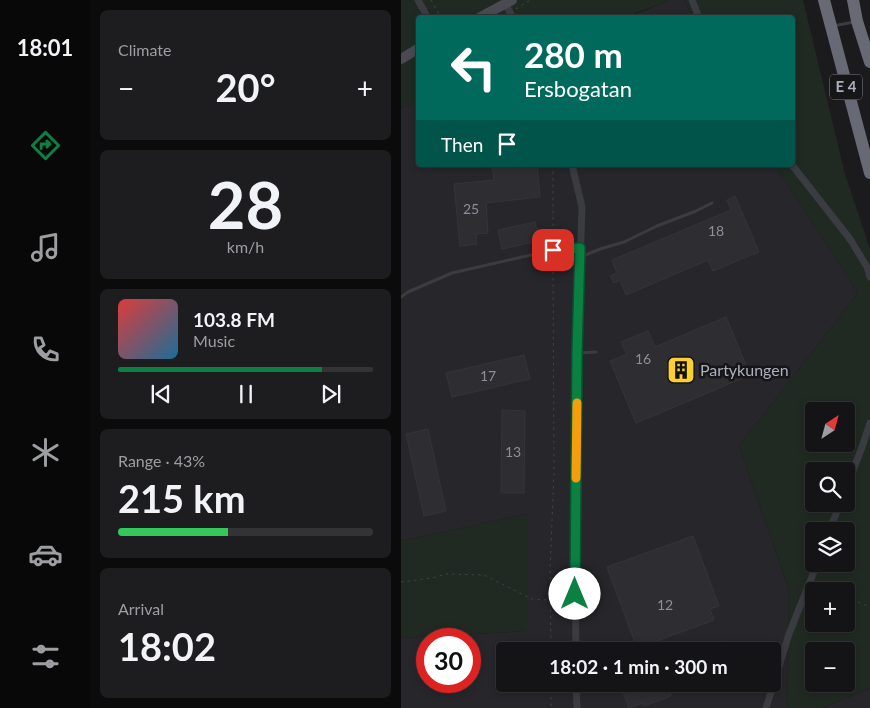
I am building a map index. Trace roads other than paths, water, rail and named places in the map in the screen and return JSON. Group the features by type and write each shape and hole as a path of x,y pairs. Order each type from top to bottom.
{"highway":[{"name":"E 4","path":"823,0 870,173"},
{"name":"E 4","path":"853,0 857,21 870,62"}],"street":[{"path":"418,0 426,15"},
{"path":"692,0 698,15"},
{"path":"485,15 509,2 512,15"},
{"path":"401,59 416,50"},
{"path":"573,167 582,207 577,353 576,642"},
{"path":"794,167 850,239 867,267 870,276"},
{"path":"855,465 870,423"},
{"path":"766,708 789,634 814,572"},
{"path":"577,692 577,708"}],"lane":[{"path":"830,26 857,21"},
{"path":"580,257 623,242 711,203"},
{"path":"401,297 408,292 452,273 553,250 580,248"},
{"path":"577,353 596,352"}],"place":[{"name":"Partykungen","path":"681,370"}]}
